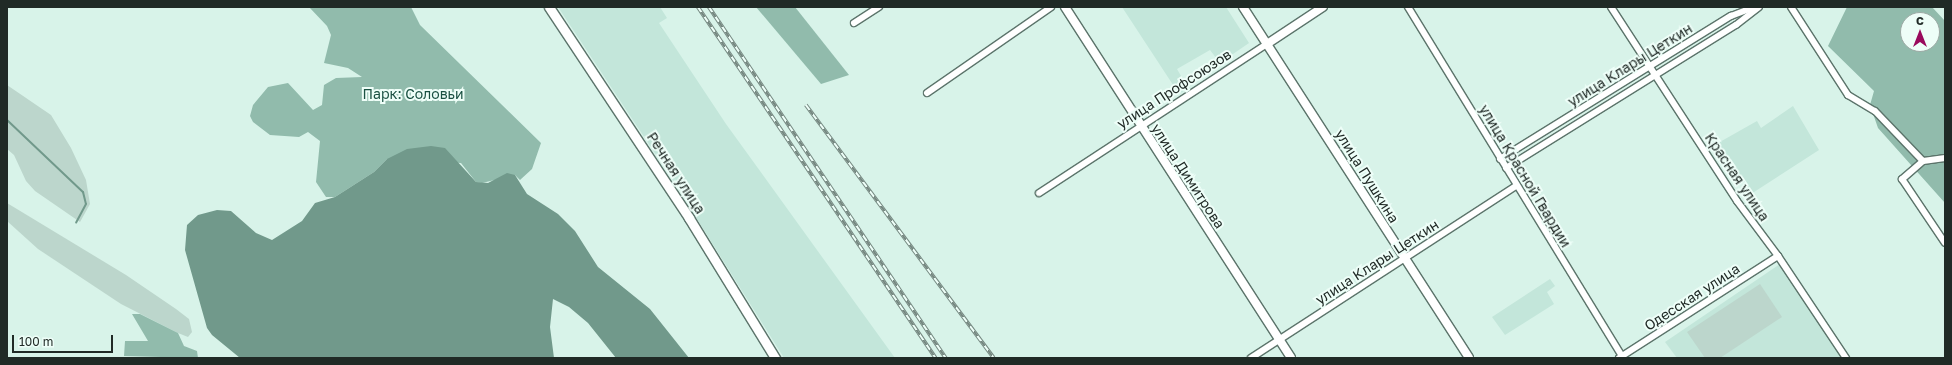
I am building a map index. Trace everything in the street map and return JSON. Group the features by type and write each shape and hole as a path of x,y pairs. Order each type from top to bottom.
{"main road":[{"name":"Речная улица","path":"549,7 689,218 775,358"},
{"name":"улица Димитрова","path":"1065,7 1140,127 1291,358"},
{"name":"улица Пушкина","path":"1243,7 1404,260 1469,358"},
{"name":"улица Профсоюзов","path":"1267,44 1323,7"}],"street":[{"path":"854,23 879,7"},
{"path":"927,93 1050,7"},
{"name":"улица Красной Гвардии","path":"1408,7 1621,357"},
{"name":"Красная улица","path":"1611,7 1737,202 1778,256 1846,358"},
{"name":"улица Клары Цеткин","path":"1500,159 1731,16 1754,7"},
{"path":"1506,168 1656,76 1736,25 1759,7"},
{"path":"1791,7 1848,95 1875,111 1924,161"},
{"name":"улица Профсоюзов","path":"1039,193 1267,44"},
{"path":"1945,158 1924,161 1902,179 1945,243"},
{"name":"улица Клары Цеткин","path":"1251,358 1516,186"},
{"name":"Одесская улица","path":"1621,357 1778,256"}],"shaded area":[{"path":"558,7 660,7 667,18 659,23 726,124 895,358 784,358 672,179"},
{"path":"1122,7 1226,7 1249,43 1220,63 1210,50 1177,69 1188,88 1179,94"},
{"path":"7,85 51,115 71,148 86,180 90,204 80,222 35,191 26,181 14,155 7,149"},
{"path":"1793,106 1819,150 1751,194 1718,143 1757,121 1761,128"},
{"path":"431,146 445,148 476,182 488,183 507,173 515,175 527,194 558,214 575,231 598,267 650,309 689,358 616,358 588,323 569,307 553,299 550,327 554,358 240,358 212,335 207,328 185,250 187,225 198,215 217,210 231,211 256,233 272,240 302,221 315,203 335,197 374,172 387,159 407,149"},
{"path":"7,203 126,275 176,309 189,319 192,332 188,337 121,304 38,249 7,221"},
{"path":"1780,264 1842,358 1677,358 1665,342"},
{"path":"1550,279 1555,286 1547,292 1554,304 1505,335 1492,317"},
{"path":"1760,284 1782,317 1720,358 1705,358 1687,332"}],"green space":[{"name":"Парк: Соловьи","path":"309,7 411,7 420,25 541,143 532,169 520,180 515,175 482,183 476,182 461,163 387,159 374,172 335,197 326,197 316,182 320,141 308,132 299,137 270,135 253,122 250,116 253,105 268,87 288,83 313,110 322,105 324,85 336,78 362,77 348,68 324,63 331,35 327,26"},
{"path":"756,7 795,7 849,75 821,84"},
{"path":"1847,7 1932,7 1937,12 1900,12 1900,52 1940,52 1940,16 1945,21 1945,203 1878,128 1870,105 1874,91 1828,46"},
{"path":"132,314 140,314 178,333 184,346 197,351 198,358 124,356 125,341 148,341"}],"waterway":[{"path":"7,120 83,192 86,204 76,223"}],"railway":[{"path":"698,7 936,358"},
{"path":"709,7 946,358"},
{"path":"806,105 994,358"}]}
